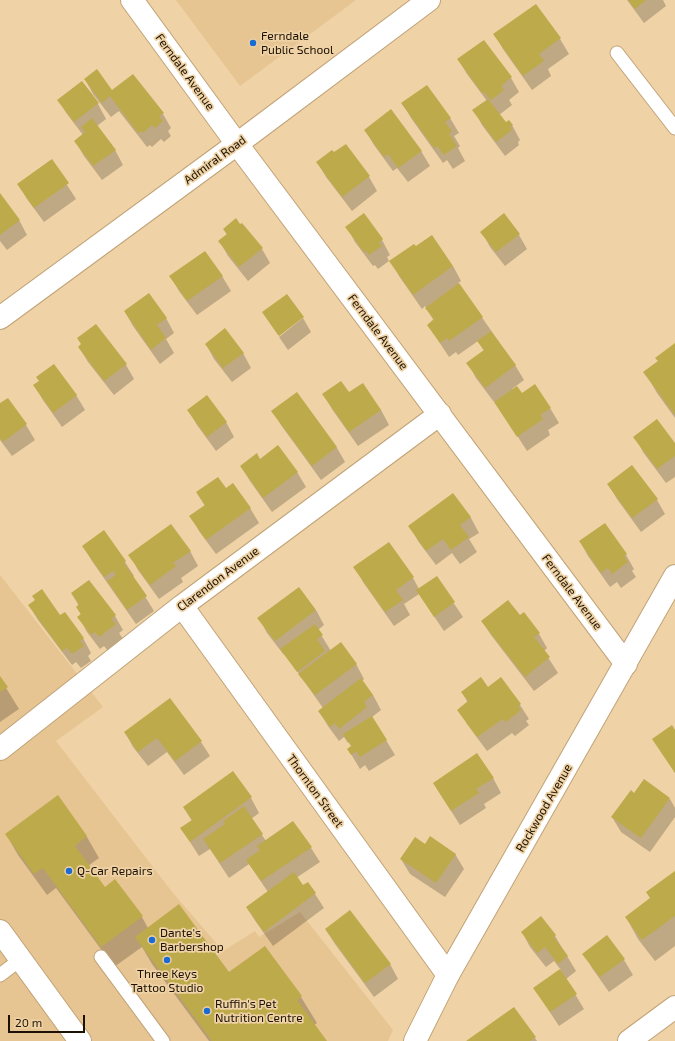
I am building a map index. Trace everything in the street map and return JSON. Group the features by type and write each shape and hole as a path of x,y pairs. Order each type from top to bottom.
{"street":[{"name":"Ferndale Avenue","path":"132,0 237,144 626,664"},
{"name":"Admiral Road","path":"0,318 237,144 429,0"},
{"name":"Clarendon Avenue","path":"0,750 182,606 440,414"},
{"name":"Rockwood Avenue","path":"415,1041 448,975 675,576"},
{"name":"Thornton Street","path":"182,606 448,975"},
{"path":"0,931 80,1041"},
{"path":"628,1041 675,1007"}],"lane":[{"path":"617,53 675,128"},
{"path":"101,957 158,1039"},
{"path":"0,975 20,959"}],"shaded area":[{"name":"Ferndale Public School","path":"176,0 356,0 240,86"},
{"path":"0,575 103,707 56,741 173,893 223,951 255,931 259,937 300,912 393,1030 388,1041 0,1041"}],"building":[{"path":"628,0 646,0 635,9"},
{"path":"536,4 561,38 539,54 544,61 523,76 493,34"},
{"path":"484,40 512,77 501,86 504,90 491,100 484,92 482,93 457,59"},
{"path":"97,69 112,90 133,74 164,113 159,116 163,121 155,128 152,125 143,133 141,131 138,133 110,96 102,103 84,79"},
{"path":"82,81 99,103 74,122 57,100"},
{"path":"427,85 451,118 445,122 452,131 449,134 457,146 444,155 437,146 434,148 401,103"},
{"path":"488,99 506,122 509,120 513,125 510,127 512,130 496,142 472,110"},
{"path":"391,109 422,151 398,168 388,154 384,157 364,130"},
{"path":"92,118 116,150 93,166 74,141 85,132 81,127"},
{"path":"346,144 370,176 342,197 316,162 332,150 334,152"},
{"path":"52,159 69,183 34,208 17,184"},
{"path":"0,193 20,220 0,235"},
{"path":"364,213 383,239 379,243 382,246 369,255 366,251 364,252 345,227"},
{"path":"504,213 520,234 496,252 480,232"},
{"path":"236,218 263,248 239,267 218,241 227,234 223,229"},
{"path":"432,235 453,266 413,295 389,261 414,244 416,246"},
{"path":"205,251 223,276 187,301 169,276"},
{"path":"459,283 483,317 449,341 447,338 440,343 427,325 434,319 425,308"},
{"path":"149,293 167,318 157,325 166,338 151,350 124,311"},
{"path":"287,294 304,317 279,336 262,312"},
{"path":"96,324 127,364 104,381 78,347 81,344 77,338"},
{"path":"225,328 244,353 223,368 205,344"},
{"path":"491,331 516,365 485,388 466,363 484,350 477,341"},
{"path":"675,343 675,415 643,372 658,361 655,358"},
{"path":"54,364 77,395 53,413 33,385 39,381 36,377"},
{"path":"341,381 349,392 363,383 381,410 349,432 322,394"},
{"path":"535,384 551,408 540,415 543,419 517,437 494,402 517,386 522,393"},
{"path":"297,392 337,447 312,466 271,411"},
{"path":"207,395 227,422 207,437 187,410"},
{"path":"8,398 27,424 3,442 0,438 0,403"},
{"path":"657,419 675,443 675,456 657,469 633,437"},
{"path":"278,445 298,472 263,498 240,466 257,453 260,459"},
{"path":"632,465 658,499 632,518 607,484"},
{"path":"218,477 226,488 233,483 251,508 206,540 189,516 205,505 196,492"},
{"path":"453,493 471,517 460,525 469,537 451,550 443,539 426,551 408,526"},
{"path":"605,523 627,554 624,556 628,562 612,574 608,568 601,573 579,541"},
{"path":"171,524 191,551 173,563 176,566 150,585 128,555"},
{"path":"104,530 126,561 124,563 147,596 127,610 107,581 116,575 113,571 104,577 82,546"},
{"path":"389,542 414,577 396,590 403,600 385,612 353,567"},
{"path":"437,576 455,602 434,617 416,590"},
{"path":"89,580 116,615 111,619 116,624 99,637 95,632 91,635 77,617 81,614 76,607 79,604 71,593"},
{"path":"299,587 316,610 275,641 257,618"},
{"path":"42,589 60,615 65,612 84,638 80,641 84,646 72,654 67,648 62,651 28,605 35,600 32,596"},
{"path":"508,600 520,615 524,612 540,633 534,637 550,657 525,677 481,621"},
{"path":"315,624 323,635 317,639 325,651 297,672 280,649"},
{"path":"341,642 357,664 315,695 298,674"},
{"path":"0,676 8,687 0,692"},
{"path":"481,677 488,687 501,677 521,704 518,706 521,710 506,722 503,719 477,737 457,710 468,701 461,692"},
{"path":"361,678 373,695 364,702 367,707 339,729 335,723 330,727 318,711"},
{"path":"170,698 202,741 175,761 157,738 138,752 124,732"},
{"path":"372,716 387,740 360,757 356,751 351,755 347,749 351,746 343,734"},
{"path":"672,725 675,730 675,773 652,739"},
{"path":"477,753 494,778 476,789 479,793 451,811 433,783"},
{"path":"233,771 252,797 190,842 180,828 192,820 183,807"},
{"path":"644,779 670,798 641,838 611,817 631,790 634,793"},
{"name":"Q-Car Repairs","path":"58,795 87,836 75,846 105,887 115,879 143,916 101,947 43,868 34,874 5,834"},
{"path":"244,806 263,834 220,863 203,839 225,824 223,821"},
{"path":"293,821 312,847 261,881 246,860 260,850 257,846"},
{"path":"430,836 456,854 436,883 400,859 415,837 425,844"},
{"path":"675,871 675,916 642,940 625,917 650,898 646,892"},
{"path":"294,872 303,885 308,882 316,893 264,932 246,907"},
{"path":"179,904 229,972 265,946 302,996 297,1000 327,1041 212,1041 135,937"},
{"path":"350,910 391,964 365,983 325,929"},
{"path":"541,916 556,935 554,937 568,956 558,964 545,947 537,953 521,932"},
{"path":"607,935 625,959 600,977 582,954"},
{"path":"560,969 577,994 550,1012 533,988"},
{"path":"514,1007 536,1037 530,1041 466,1041"}],"place":[{"name":"Ferndale Public School","path":"253,43"},
{"name":"Q-Car Repairs","path":"69,871"},
{"name":"Dante's Barbershop","path":"152,940"},
{"name":"Three Keys Tattoo Studio","path":"167,960"},
{"name":"Ruffin's Pet Nutrition Centre","path":"207,1011"}]}
